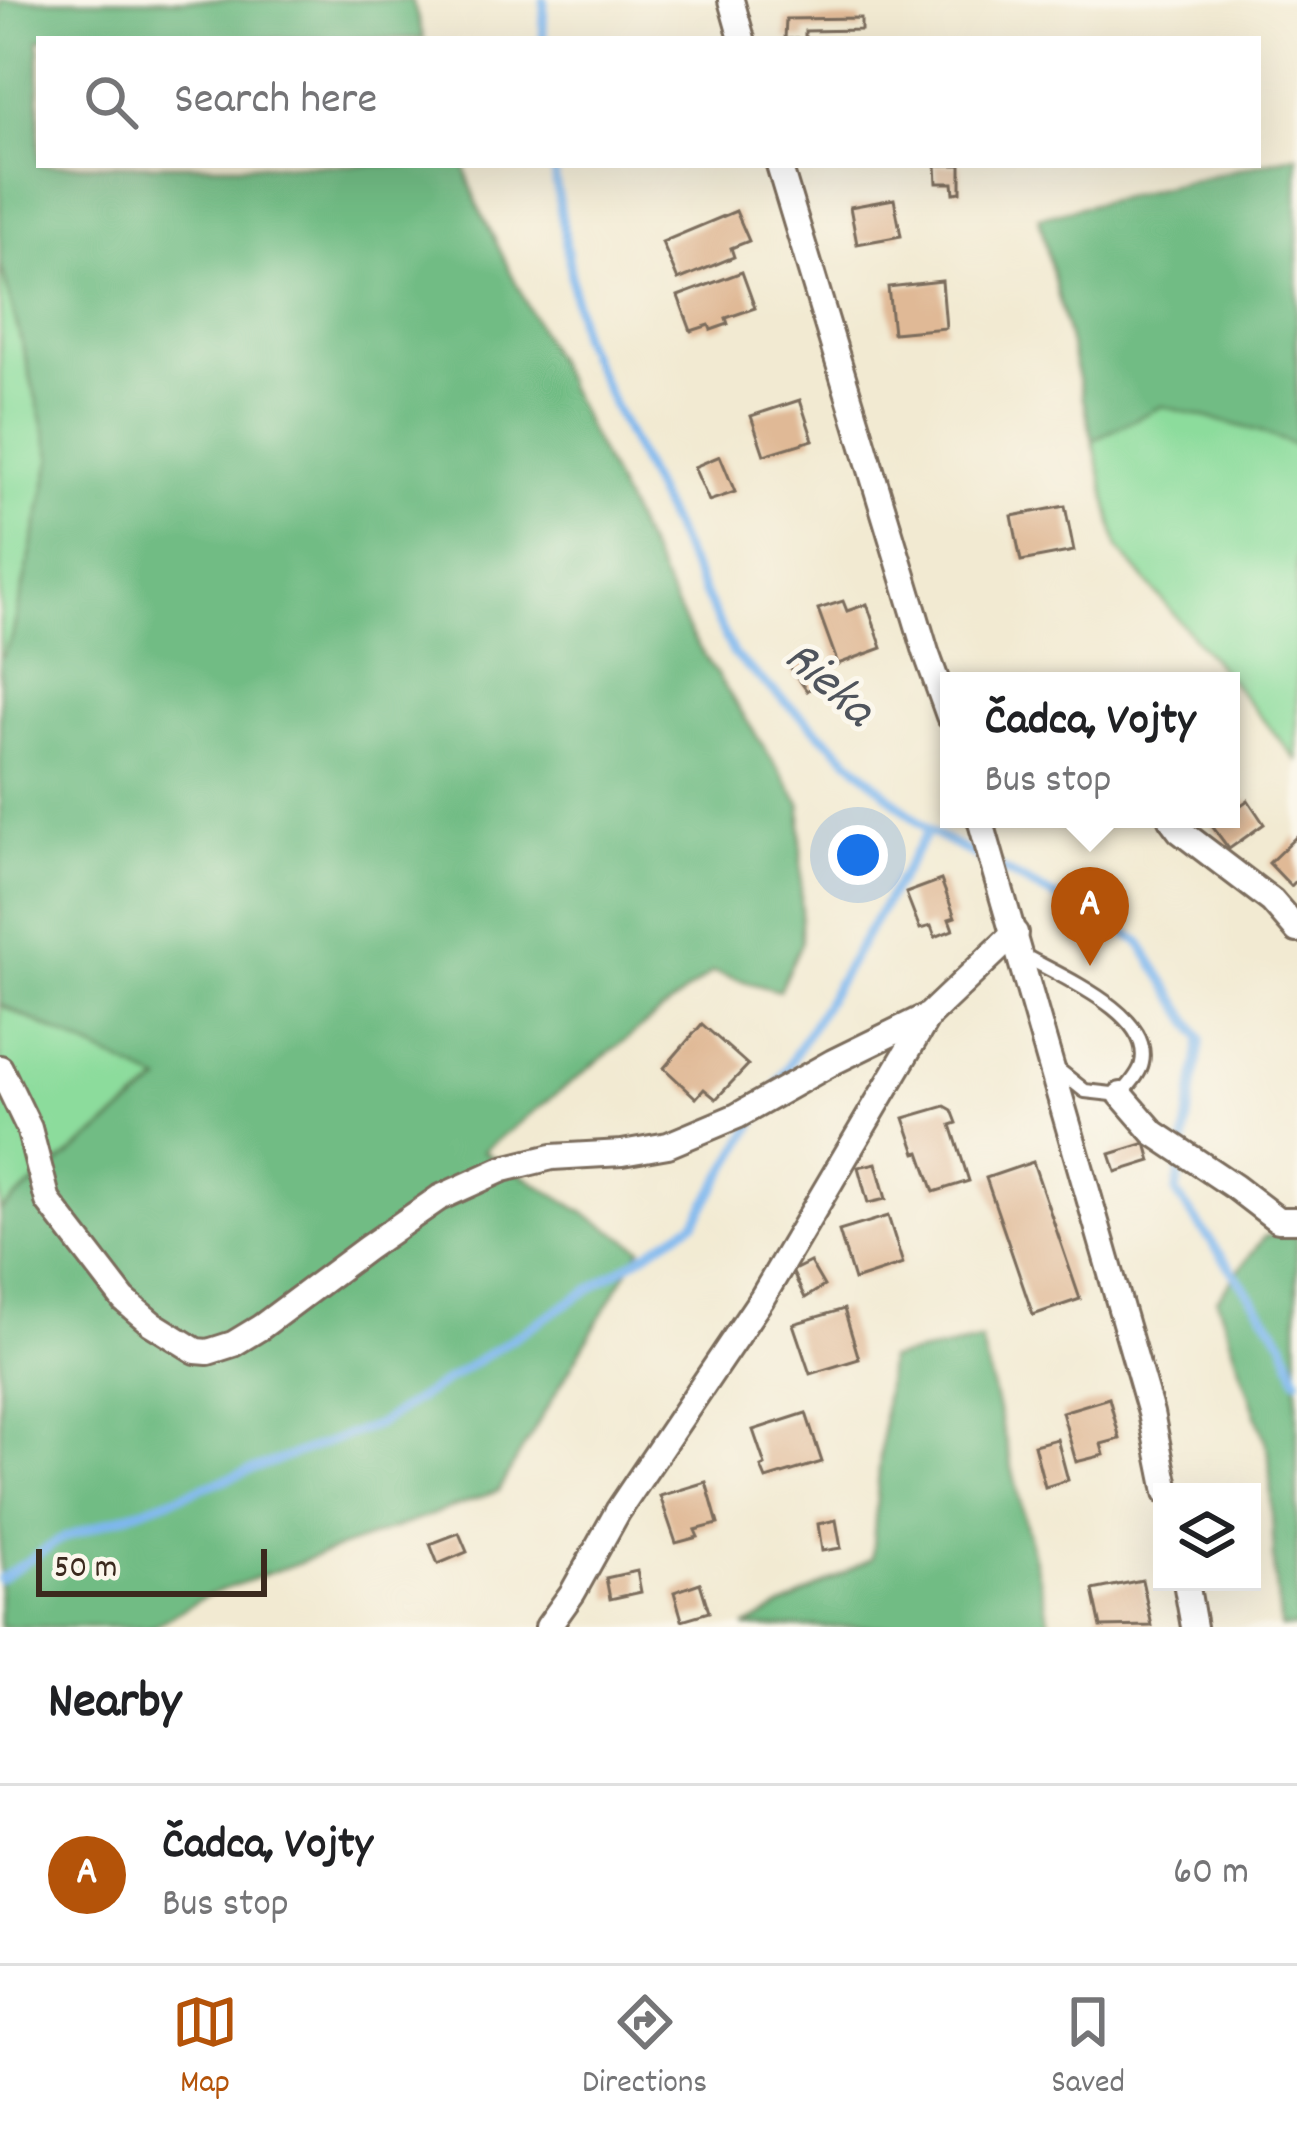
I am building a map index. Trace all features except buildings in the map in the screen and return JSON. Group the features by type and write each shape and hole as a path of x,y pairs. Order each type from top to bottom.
{"street":[{"path":"731,0 741,36"},
{"path":"780,168 940,690"},
{"path":"983,828 1151,1413 1165,1483"},
{"path":"1178,828 1272,901 1297,930"},
{"path":"0,1068 29,1128 48,1201 124,1300 196,1351 208,1352 261,1327 439,1198 503,1169 552,1157 622,1154 668,1145 737,1116 928,1016 1017,943"},
{"path":"548,1627 629,1494 762,1298 928,1016"},
{"path":"1121,1095 1154,1133 1278,1220 1297,1220"},
{"path":"1188,1591 1195,1627"}],"lane":[{"path":"1017,943 1120,1011 1142,1040 1142,1067 1121,1095 1085,1090 1051,1064"}],"green space":[{"path":"0,0 412,0 423,36 36,36 36,168 465,168 477,204 689,632 801,804 801,943 779,991 712,972 483,1151 641,1248 498,1491 208,1595 152,1627 0,1627 0,1211 161,1082 0,1004 0,660 12,637 52,458 0,261"},
{"path":"1297,155 1297,446 1162,406 1093,440 1039,217 1243,168 1261,168 1261,164"},
{"path":"0,261 52,457 12,637 0,660"},
{"path":"1161,405 1297,446 1297,760 1240,692 1240,672 1223,672 1118,548 1093,441"},
{"path":"0,1005 161,1081 0,1211"},
{"path":"1297,1235 1297,1627 1281,1627 1269,1453 1217,1299 1265,1236"},
{"path":"981,1341 1051,1627 744,1627 872,1558 888,1359"}],"waterway":[{"name":"Rieka","path":"543,36 544,0"},
{"name":"Rieka","path":"553,168 581,337 734,655 928,831 1139,941 1201,1039 1176,1193 1284,1342 1297,1379"},
{"path":"778,1083 928,831"},
{"path":"0,1579 61,1539 378,1424 695,1222 763,1108"}],"place":[{"name":"Čadca, Vojty","path":"1090,966"}]}
